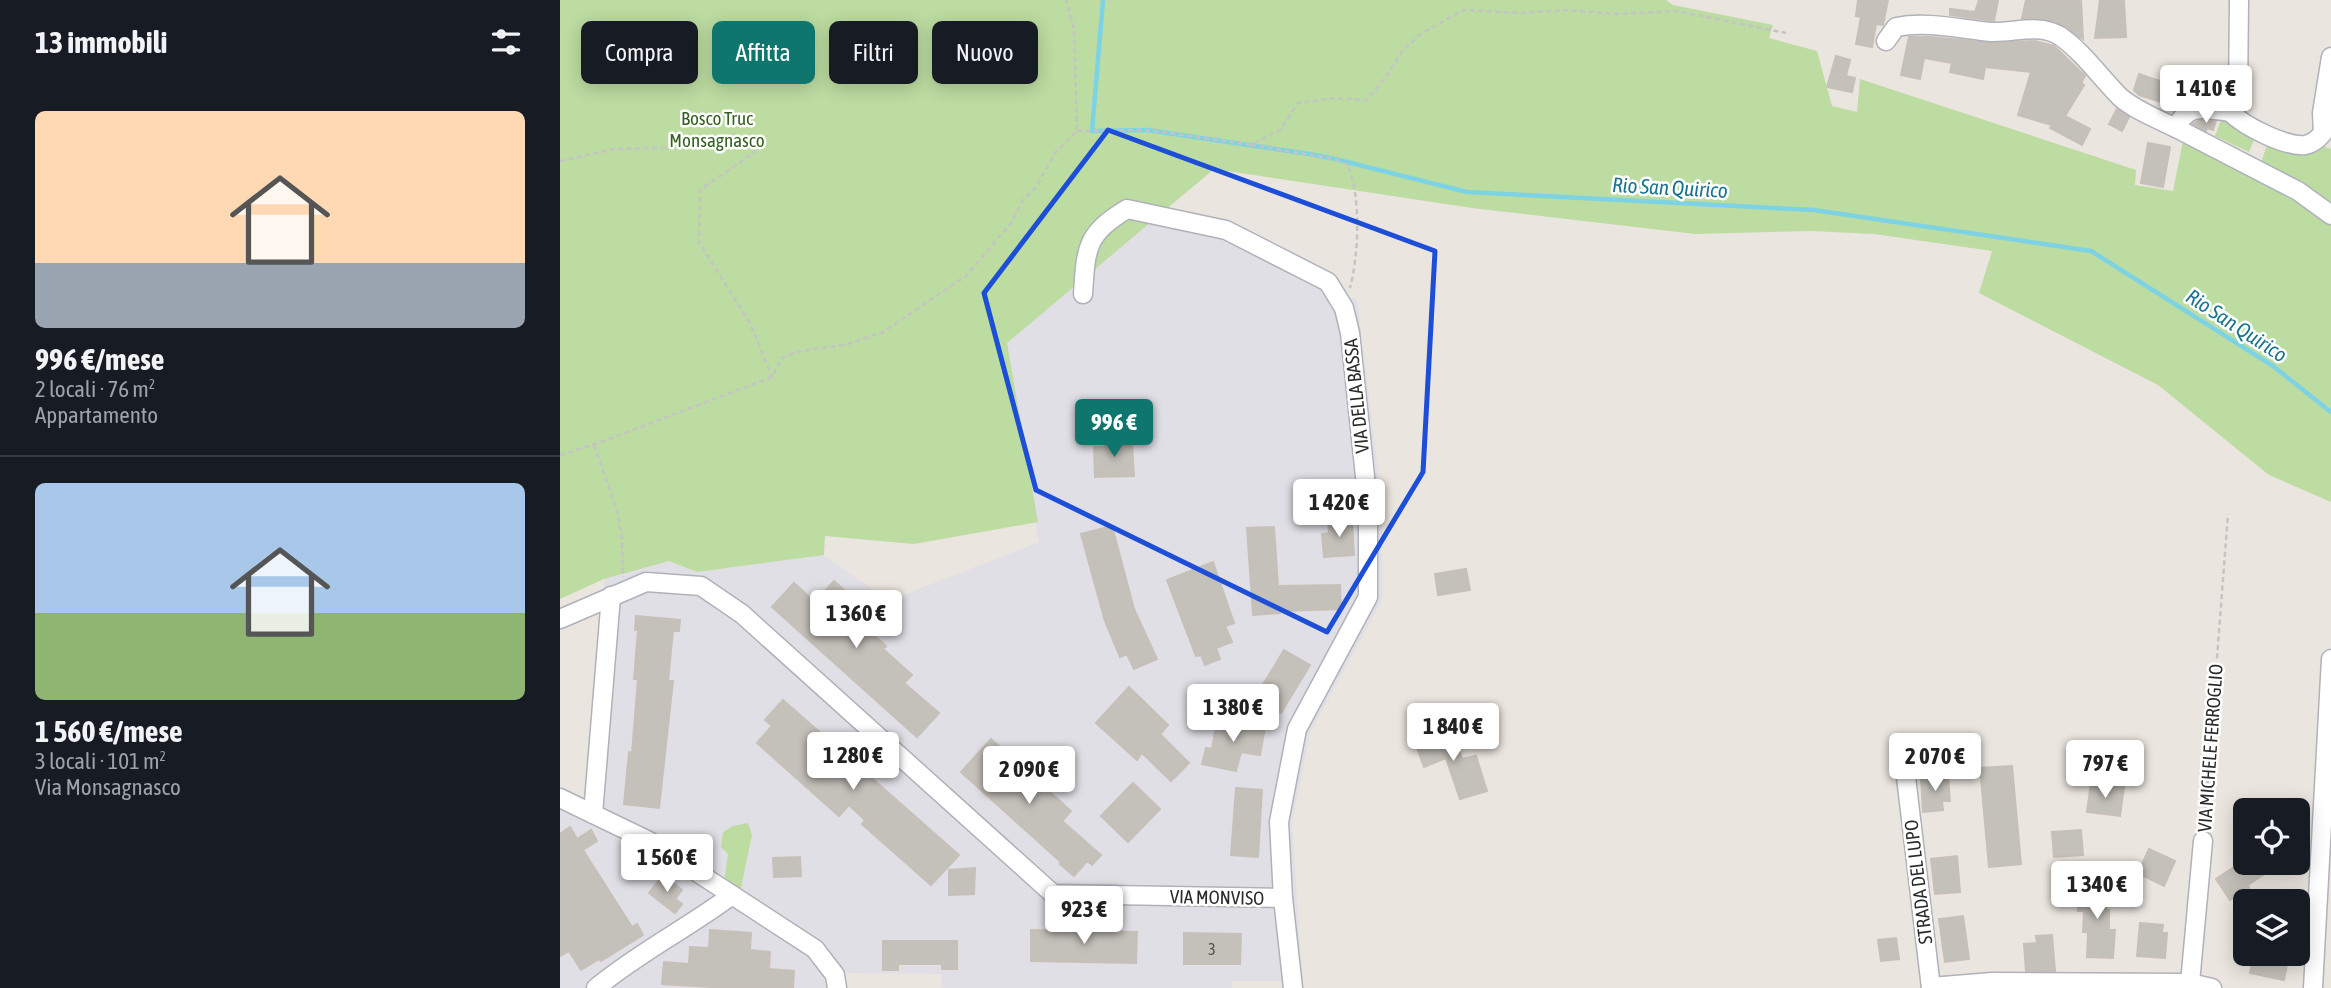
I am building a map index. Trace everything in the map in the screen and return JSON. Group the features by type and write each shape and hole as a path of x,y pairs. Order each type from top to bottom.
{"street":[{"path":"2230,112 2238,98 2239,0"},
{"path":"1886,41 1896,27 1911,24 1994,32 2023,29 2057,34 2070,44 2122,99 2137,109 2298,191 2331,215"},
{"path":"2176,128 2189,110 2205,108 2230,112 2239,121 2274,138 2303,145 2316,141 2323,133 2322,113 2331,57"},
{"name":"VIA DELLA BASSA","path":"1083,293 1085,261 1093,235 1105,222 1127,209 1226,230 1328,282 1344,308 1350,333 1368,505 1368,597 1297,729 1279,821 1283,898 1293,988"},
{"name":"VIA MONVISO","path":"560,619 646,582 701,586 742,614 1053,894 1283,898"},
{"path":"593,814 617,594"},
{"path":"2313,988 2331,659"},
{"name":"STRADA DEL LUPO","path":"1906,777 1931,988"},
{"path":"560,798 649,841 815,949 835,975 837,988"},
{"name":"VIA MICHELE FERROGLIO","path":"2190,983 2203,841"},
{"path":"596,988 612,974 699,920 732,895"},
{"path":"1931,988 1992,982 2190,983 2212,988"}],"path":[{"path":"1066,0 1074,29 1077,131"},
{"path":"1251,145 1280,130 1298,103 1336,98 1367,100 1403,50 1422,33 1464,10 1520,13 1566,10 1618,14 1677,11 1786,33"},
{"path":"560,455 594,445 772,377 782,358 796,352 848,344 883,332 966,275 1011,223 1055,153 1077,131 1147,130 1335,159 1348,165 1353,177 1356,201 1357,253 1344,308"},
{"path":"560,161 614,149 706,147 733,133 755,152 700,190 699,242 750,323 772,377"},
{"path":"594,445 617,510 622,539 617,594"},
{"name":"VIA MICHELE FERROGLIO","path":"2203,841 2228,514"}],"highlighted area":[{"path":"1108,130 1435,251 1423,472 1327,632 1036,490 984,293"}],"shaded area":[{"path":"1100,207 1240,239 1357,300 1382,504 1382,600 1310,733 1292,823 1302,981 1232,981 1232,988 942,988 941,974 844,973 844,988 560,988 560,802 598,821 604,579 669,561 697,572 824,555 888,601 1039,542 1021,453 992,340"}],"green space":[{"name":"Bosco Truc Monsagnasco","path":"560,0 1666,0 1673,5 1773,25 1769,38 1817,51 1832,106 1857,112 1860,79 2136,170 2135,185 2173,191 2183,141 2255,180 2273,128 2331,149 2331,502 2269,475 2158,385 1979,293 1992,251 1874,234 1812,231 1695,234 1472,208 1214,169 1007,343 1038,522 914,544 825,536 824,555 697,572 669,561 604,579 560,599"},
{"path":"2223,115 2256,134 2249,152 2215,136"},
{"path":"748,823 752,835 740,892 724,883 728,854 721,847 723,832 733,826"}],"building":[{"path":"1858,0 1888,0 1883,25 1876,24 1872,47 1856,44 1861,17 1856,16"},
{"path":"1979,0 1998,0 1994,21 1950,15 1950,9 1975,12"},
{"path":"2026,0 2081,0 2083,39 2055,21 2022,18"},
{"path":"2100,0 2124,0 2126,37 2095,38"},
{"path":"1909,37 1991,43 2035,41 2054,46 2085,76 2081,83 2084,85 2065,116 2090,129 2082,145 2050,128 2052,125 2018,115 2031,72 1985,67 1983,79 1950,72 1952,63 1924,58 1920,79 1901,75"},
{"path":"1836,56 1850,60 1846,76 1855,78 1852,92 1827,87"},
{"path":"2139,74 2183,89 2217,91 2217,99 2196,98 2177,107 2139,95 2134,90"},
{"path":"2117,109 2129,117 2122,131 2109,124"},
{"path":"2200,120 2216,121 2213,130 2207,128 2206,131 2193,124"},
{"path":"2148,143 2170,147 2163,187 2141,183"},
{"path":"1104,435 1119,435 1119,445 1132,444 1134,476 1095,477 1094,447 1105,447"},
{"path":"1352,519 1354,555 1324,557 1322,534 1329,533 1328,520"},
{"path":"1112,526 1134,609 1157,659 1134,669 1127,654 1120,657 1105,621 1081,534"},
{"path":"1274,527 1278,586 1340,585 1341,609 1280,611 1253,615 1247,528"},
{"path":"1213,562 1234,623 1225,626 1232,642 1216,648 1220,659 1205,665 1201,655 1196,656 1167,580"},
{"path":"1466,569 1470,590 1438,595 1435,574"},
{"path":"834,581 884,626 875,636 886,646 883,649 912,675 904,683 939,713 917,737 772,607 794,583 815,602"},
{"path":"636,616 680,620 679,631 673,631 668,681 673,681 659,808 624,804 629,752 632,753 638,679 634,679 638,630 635,630"},
{"path":"1284,650 1310,665 1281,713 1255,698"},
{"path":"1129,687 1168,725 1160,734 1189,763 1171,781 1142,753 1137,760 1096,723"},
{"path":"783,700 959,855 931,885 862,824 865,820 849,805 839,816 757,743 772,726 765,720"},
{"path":"1217,719 1265,727 1260,755 1241,752 1236,771 1202,764 1206,748 1212,749"},
{"path":"1452,731 1462,759 1476,756 1487,791 1460,799 1446,758 1424,767 1415,742"},
{"path":"991,739 1071,811 1062,821 1101,855 1092,865 1087,861 1074,876 961,772"},
{"path":"2012,766 2021,864 1989,867 1980,768"},
{"path":"1948,776 1950,801 1942,801 1943,810 1923,812 1921,778"},
{"path":"1133,783 1160,809 1128,842 1101,816"},
{"path":"2091,783 2124,787 2120,816 2087,812"},
{"path":"1236,788 1262,790 1258,857 1231,855"},
{"path":"570,827 577,839 591,830 597,841 583,850 632,927 637,924 643,935 581,970 569,951 560,956 560,834"},
{"path":"2081,830 2083,855 2054,857 2052,832"},
{"path":"2149,849 2175,861 2164,886 2138,873"},
{"path":"1957,856 1960,892 1935,894 1931,859"},
{"path":"800,857 801,876 774,877 773,858"},
{"path":"975,868 974,894 949,895 949,870"},
{"path":"2233,868 2233,875 2263,875 2248,885 2247,889 2233,889 2233,898 2230,900 2216,879"},
{"path":"663,875 682,890 675,899 682,904 675,913 649,893"},
{"path":"2079,885 2107,886 2109,930 2115,930 2113,958 2087,957 2088,932 2083,932 2084,911 2078,911"},
{"path":"1963,916 1969,959 1945,962 1939,919"},
{"path":"2140,923 2163,925 2162,933 2167,933 2165,958 2137,956"},
{"path":"710,930 751,933 750,950 770,952 769,969 794,971 793,988 662,984 664,962 689,964 690,947 709,948"},
{"path":"1031,930 1137,932 1136,963 1031,961"},
{"path":"1184,933 1241,934 1240,964 1184,964"},
{"path":"2052,935 2055,971 2026,971 2024,944 2037,943 2036,936"},
{"path":"1896,938 1899,959 1881,961 1878,940"},
{"path":"883,941 957,941 957,969 942,969 942,964 898,964 898,970 883,970"},
{"path":"2251,966 2287,966 2284,980 2250,973"}],"waterway":[{"name":"Rio San Quirico","path":"1103,0 1092,131 1147,130 1309,154 1467,192 1814,210 2091,251 2273,366 2331,412"}]}
